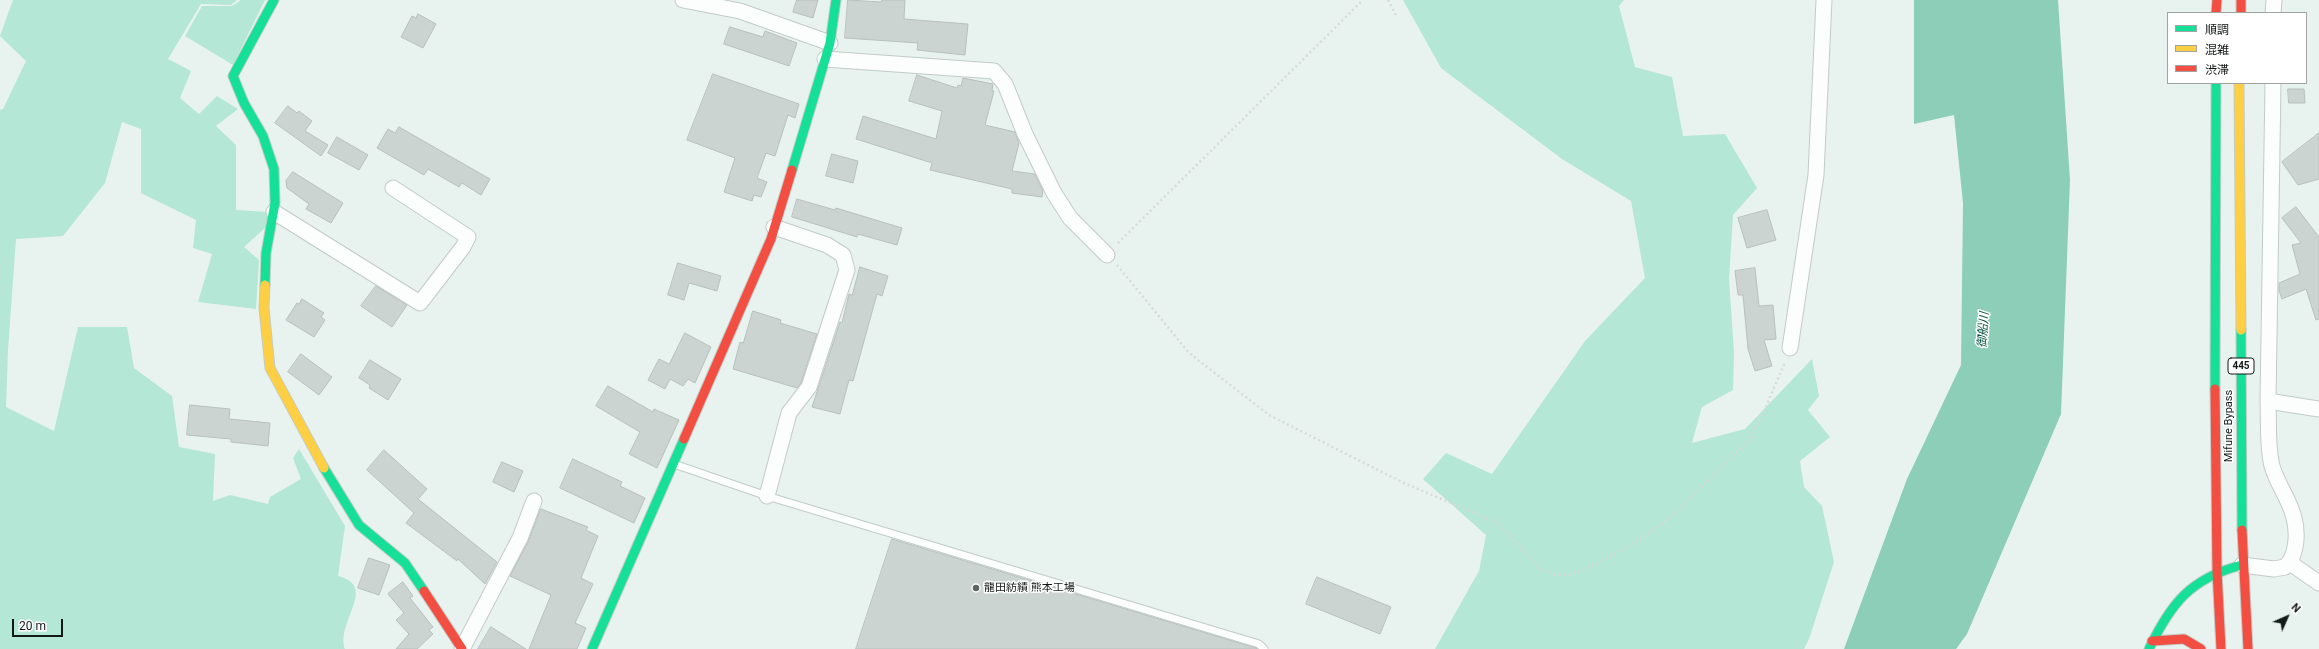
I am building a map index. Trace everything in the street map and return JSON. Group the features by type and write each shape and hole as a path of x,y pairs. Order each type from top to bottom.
{"main road":[{"path":"274,0 233,76 244,103 263,136 274,169 274,212 266,254 264,308 270,368 315,454 359,525 384,544 405,563 462,649"},
{"path":"592,649 672,463 706,389 774,227 830,43 836,0"},
{"path":"2216,12 2217,0"},
{"path":"2241,0 2241,12"},
{"name":"Mifune Bypass","path":"2216,84 2217,571 2221,649"},
{"name":"Mifune Bypass","path":"2239,84 2242,566 2248,649"},
{"path":"2150,645 2160,624 2174,603 2192,586 2217,571 2242,566"},
{"path":"2150,645 2168,638 2185,638 2194,642 2201,649"}],"street":[{"path":"683,0 740,11 830,43"},
{"path":"1790,348 1816,175 1824,0"},
{"path":"2273,12 2274,0"},
{"path":"825,59 994,71 1005,84 1025,134 1058,199 1070,218 1106,255"},
{"path":"2242,566 2274,569 2285,567 2290,563 2293,556 2296,538 2294,518 2272,466 2270,451 2268,402 2273,84"},
{"path":"274,212 420,303 463,248 468,237 394,188"},
{"path":"768,496 788,413 809,388 847,270 843,255 827,245 774,227"},
{"path":"2268,402 2319,409"},
{"path":"462,649 520,538 534,501"},
{"path":"2290,563 2319,583"}],"lane":[{"path":"672,463 768,496 1259,644 1264,649"},
{"path":"2168,638 2180,649"}],"path":[{"path":"1363,0 1106,255 1122,270 1189,353 1269,415 1404,483 1498,523 1540,569 1553,574 1570,575 1599,563 1645,536 1671,517 1749,440 1765,409 1790,348"},
{"path":"1388,0 1397,17"}],"shaded area":[{"path":"13,0 237,0 231,5 201,4 168,59 191,71 180,98 199,114 217,96 238,109 216,126 236,145 236,210 268,212 266,227 244,247 259,260 256,309 198,302 212,254 193,248 196,220 141,193 141,129 122,122 105,183 63,236 16,239 8,350 6,407 54,431 78,327 127,327 134,368 172,396 179,447 215,454 213,501 230,495 268,504 270,497 301,479 293,458 299,449 345,526 338,576 350,581 355,588 356,597 345,628 345,649 0,649 0,110 3,109 26,61 0,36"},
{"path":"241,0 265,0 233,65 185,36 202,6 232,6"},
{"path":"1403,0 1624,0 1619,6 1635,67 1672,77 1683,136 1725,134 1757,188 1733,215 1729,279 1734,352 1733,390 1702,407 1692,443 1745,429 1812,359 1819,396 1808,410 1830,437 1800,461 1804,487 1822,506 1834,562 1809,639 1804,649 1435,649 1479,571 1486,535 1423,479 1446,453 1492,474 1585,341 1645,278 1631,201 1562,159 1441,68"}],"water":[{"name":"御船川","path":"1914,0 2058,0 2070,180 2061,414 1967,634 1956,649 1844,649 1907,479 1961,365 1963,203 1954,115 1914,124"}],"building":[{"path":"797,0 818,0 813,18 793,12"},
{"path":"848,0 881,2 882,0 905,0 904,19 968,24 965,55 917,50 918,43 845,38"},
{"path":"418,14 436,24 423,48 401,37 412,16 416,18"},
{"path":"730,27 763,37 765,31 797,43 789,66 724,44"},
{"path":"713,74 799,104 795,118 788,115 775,156 766,153 757,178 767,182 761,197 754,195 752,201 724,192 735,158 687,140"},
{"path":"917,75 957,88 958,85 961,86 963,78 993,84 992,91 994,91 985,125 1015,132 1019,143 1012,171 1035,174 1043,191 1042,197 1012,193 1012,189 930,170 932,163 856,139 863,116 936,139 942,111 909,101"},
{"path":"2288,89 2304,89 2305,103 2289,103"},
{"path":"288,106 297,113 299,111 312,121 305,131 328,145 321,156 275,123"},
{"path":"399,127 490,179 481,195 462,183 459,187 428,169 424,175 377,148 388,129 395,133"},
{"path":"2319,133 2319,179 2298,185 2282,162"},
{"path":"337,137 368,155 359,170 328,153"},
{"path":"832,154 858,161 853,183 826,176"},
{"path":"293,172 343,203 331,223 306,209 309,204 287,188 286,181"},
{"path":"797,199 835,210 836,208 902,228 897,245 858,234 857,237 792,217"},
{"path":"2296,207 2319,237 2319,319 2316,320 2306,289 2282,299 2279,291 2279,283 2300,274 2292,245 2301,243 2282,218"},
{"path":"1767,210 1776,240 1747,248 1738,218"},
{"path":"678,263 721,276 717,291 689,283 684,300 668,295"},
{"path":"860,267 888,276 882,296 877,294 853,381 849,380 840,414 812,407 840,322 842,323 849,294 852,295"},
{"path":"1755,268 1759,306 1773,305 1776,339 1764,340 1772,366 1755,371 1748,349 1743,295 1738,295 1735,271"},
{"path":"376,286 407,305 392,327 361,306"},
{"path":"302,299 324,313 321,317 325,320 314,337 286,320 297,303 299,304"},
{"path":"753,311 781,320 780,323 817,334 801,383 797,388 733,369 740,342 743,343"},
{"path":"685,333 711,347 695,383 688,379 683,386 670,379 665,389 648,380 659,359 669,364"},
{"path":"301,354 332,377 319,395 288,372"},
{"path":"370,360 401,379 388,400 369,388 370,385 359,378"},
{"path":"608,386 653,412 654,409 679,420 657,468 629,454 640,432 596,406"},
{"path":"190,405 230,409 229,419 270,423 268,446 231,442 231,439 187,435"},
{"path":"384,450 427,489 418,499 497,562 485,584 458,559 457,561 406,523 414,513 367,470"},
{"path":"573,459 622,482 620,486 645,498 634,523 560,488"},
{"path":"502,462 523,471 514,492 493,482"},
{"path":"541,509 588,527 586,530 598,536 581,578 593,584 575,623 586,628 577,649 529,649 551,595 510,576 528,542"},
{"name":"龍田紡績 熊本工場","path":"892,539 1256,648 1257,649 856,649"},
{"path":"369,558 390,565 379,595 358,588"},
{"path":"1317,577 1391,607 1380,634 1306,604"},
{"path":"403,582 413,596 410,598 433,627 429,630 433,634 417,649 396,649 409,634 396,620 404,613 388,594"},
{"path":"491,627 526,649 478,649"}],"traffic: fast":[{"path":"265,285 266,253 275,203 274,169 263,136 244,103 233,76 274,0"},
{"path":"792,170 830,43 836,0"},
{"path":"2215,389 2216,84"},
{"path":"2241,330 2242,530"},
{"path":"592,649 684,439"},
{"path":"324,468 359,525 405,563 424,591"},
{"path":"2149,649 2166,618 2175,606 2196,585 2224,570 2242,565"}],"traffic: slow":[{"path":"2239,84 2241,330"},
{"path":"265,285 264,308 270,368 324,468"}],"traffic: jam":[{"path":"2216,12 2217,0"},
{"path":"2241,0 2241,12"},
{"path":"684,439 771,239 792,170"},
{"path":"2215,389 2217,571 2221,649"},
{"path":"2242,530 2248,649"},
{"path":"424,591 462,649"},
{"path":"2152,641 2184,639 2201,649"}],"place":[{"name":"龍田紡績 熊本工場","path":"976,588"}]}
